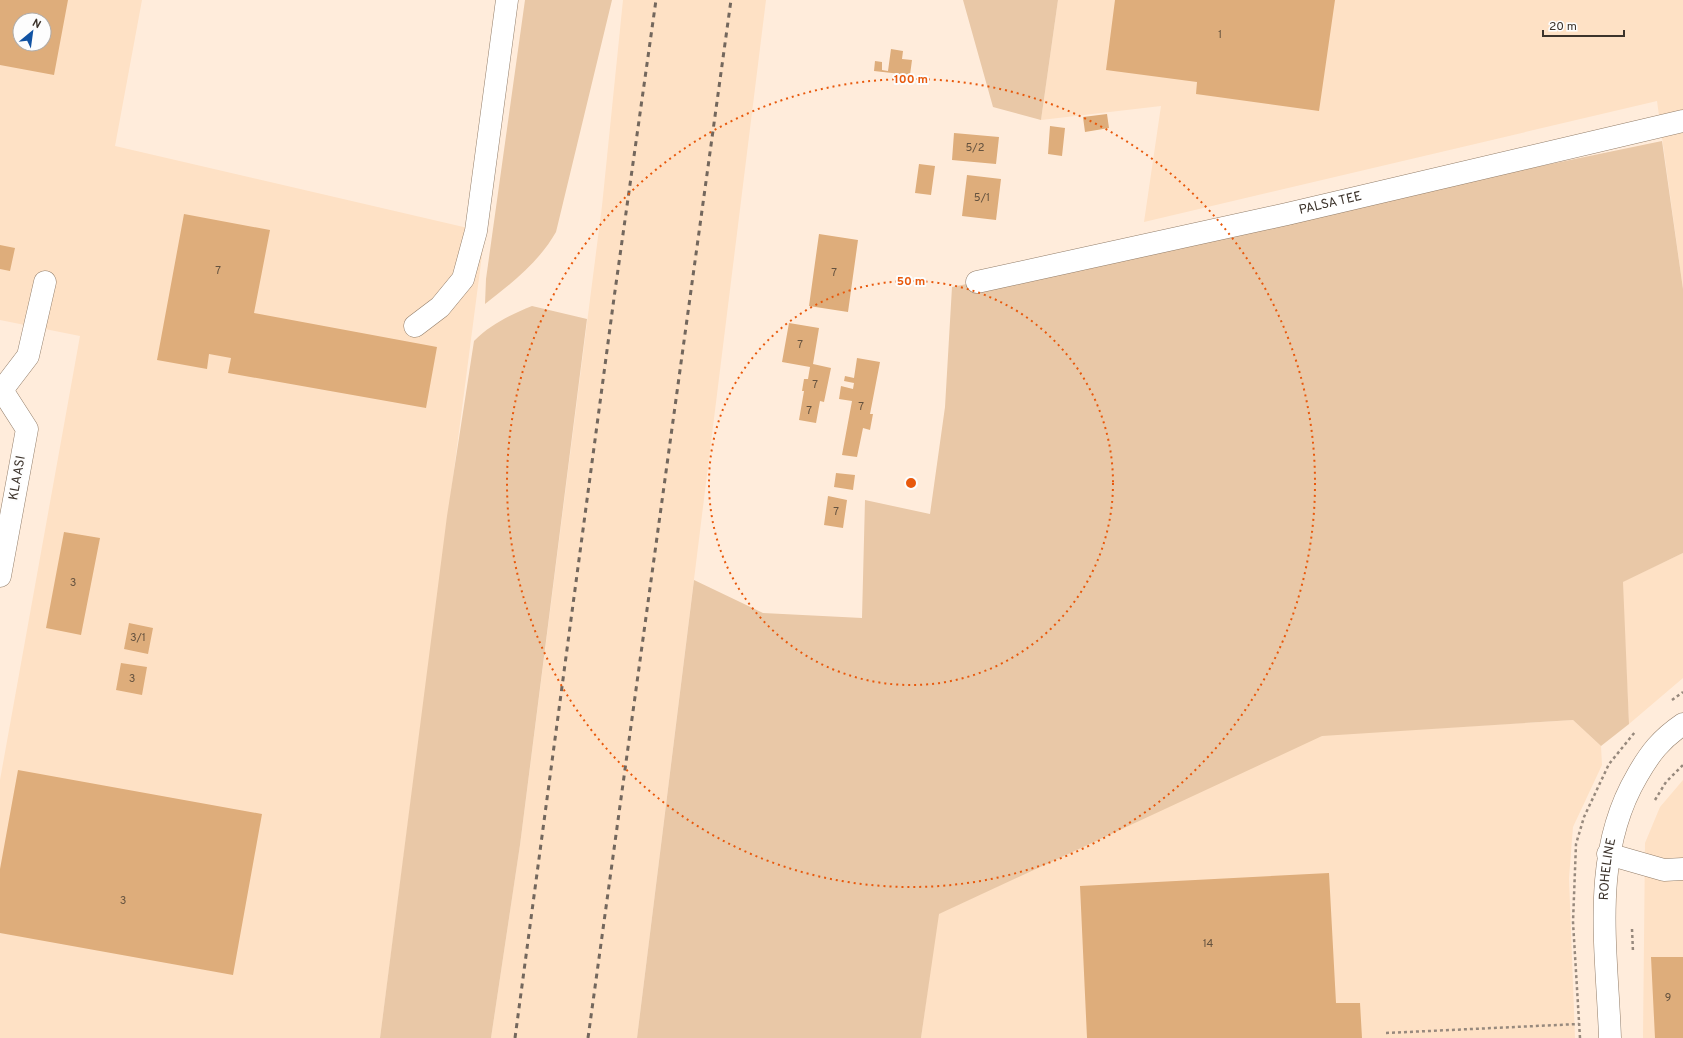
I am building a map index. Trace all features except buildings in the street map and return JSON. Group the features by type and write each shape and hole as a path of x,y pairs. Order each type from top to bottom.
{"street":[{"path":"415,326 440,307 463,279 476,231 507,0"},
{"name":"PALSA TEE","path":"977,282 1287,214 1683,121"},
{"path":"1,388 28,356 45,282"},
{"name":"KLAASI","path":"0,576 27,429 1,388"},
{"name":"ROHELINE","path":"1610,1038 1604,890 1608,854 1616,820 1627,792 1649,755 1665,736 1683,724"},
{"path":"1608,854 1664,870 1683,869"}],"path":[{"path":"1652,805 1666,782 1683,765"},
{"path":"1632,928 1633,960"},
{"path":"1386,1033 1579,1024"}],"shaded area":[{"path":"0,0 142,0 115,146 485,232 380,1038 0,1038 0,780 80,336 0,320"},
{"path":"525,0 612,0 556,232 542,253 515,280 485,304 486,279"},
{"path":"623,0 766,0 637,1038 491,1038 520,845 602,206"},
{"path":"963,0 1058,0 1041,120 993,107"},
{"path":"1058,0 1683,0 1683,289 1657,101 1144,222 1161,106 1041,120"},
{"path":"1662,141 1683,289 1683,553 1623,582 1629,724 1601,746 1573,720 1322,736 939,914 921,1038 637,1038 694,580 763,613 862,618 865,500 930,514 945,407 952,287"},
{"path":"532,306 587,319 520,845 491,1038 380,1038 447,516 474,341 501,320"},
{"path":"1683,553 1683,678 1629,724 1622,582"},
{"path":"1573,720 1601,746 1602,765 1573,827 1569,878 1575,1038 921,1038 938,914 1322,735"},
{"path":"1683,780 1683,1038 1643,1038 1645,843 1660,807"}],"railway":[{"path":"515,1038 614,298 656,0"},
{"path":"588,1038 731,0"}]}
